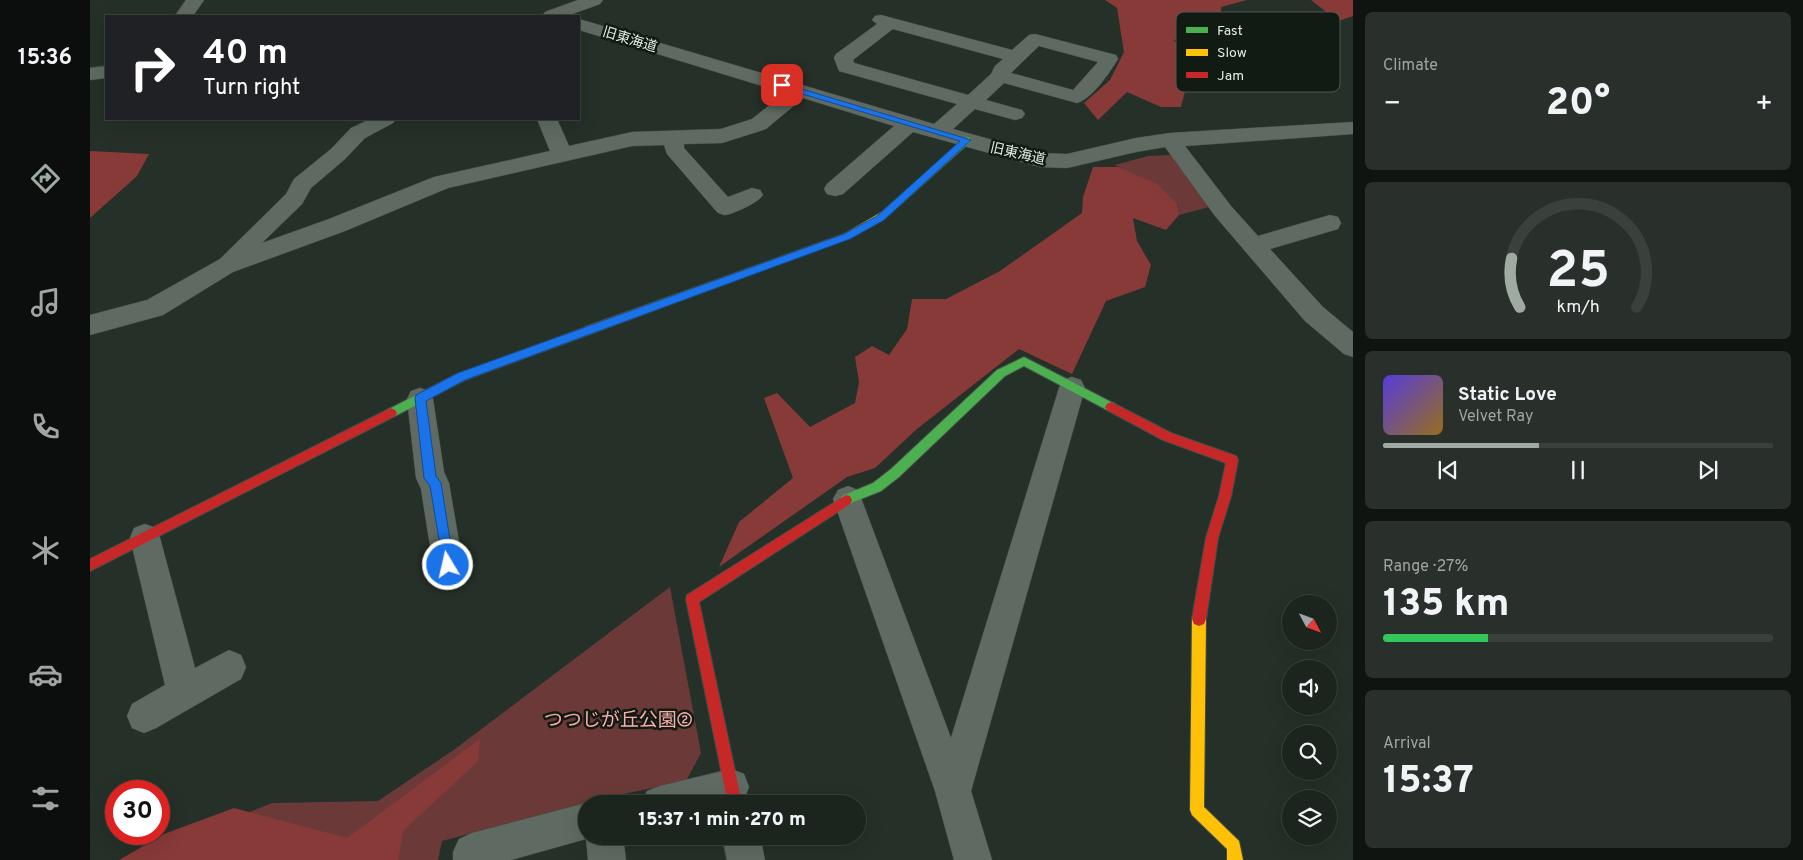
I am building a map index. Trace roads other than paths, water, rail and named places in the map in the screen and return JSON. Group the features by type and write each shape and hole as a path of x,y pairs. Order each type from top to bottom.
{"street":[{"path":"185,15 195,0"},
{"path":"554,15 594,0"},
{"path":"1015,114 846,67 843,58 886,22 1016,57"},
{"name":"旧東海道","path":"580,24 910,124 1032,158 1067,161 1136,145 1170,140 1353,128"},
{"path":"938,132 1000,76 1002,70 1035,39 1109,59 1102,70 1077,97 1000,76"},
{"path":"90,74 105,72"},
{"path":"90,325 154,308 225,266 338,226 442,182 632,139 722,136 738,132 759,124 800,91"},
{"path":"225,266 294,199 302,184 338,154 358,133 384,120"},
{"path":"547,120 562,154"},
{"path":"835,189 910,124"},
{"path":"674,137 674,149 725,206 752,195"},
{"path":"90,566 461,377 853,234 880,218 967,140"},
{"path":"1170,140 1223,211 1314,314 1353,347"},
{"path":"1254,245 1330,223"},
{"path":"733,795 692,599 848,499 883,483 1001,373 1024,361 1072,388 1167,436 1232,460 1225,496 1212,538 1199,618 1197,810 1234,846 1234,860"},
{"path":"953,791 1072,388"},
{"path":"420,398 430,478 436,483 448,565"},
{"path":"848,499 953,791 973,860"},
{"path":"145,538 184,692"},
{"path":"144,716 229,667"},
{"path":"472,860 472,852 578,824"},
{"path":"605,845 607,860"},
{"path":"743,845 746,860"}],"park label":[{"name":"つつじが丘公園②","path":"618,719"}]}
